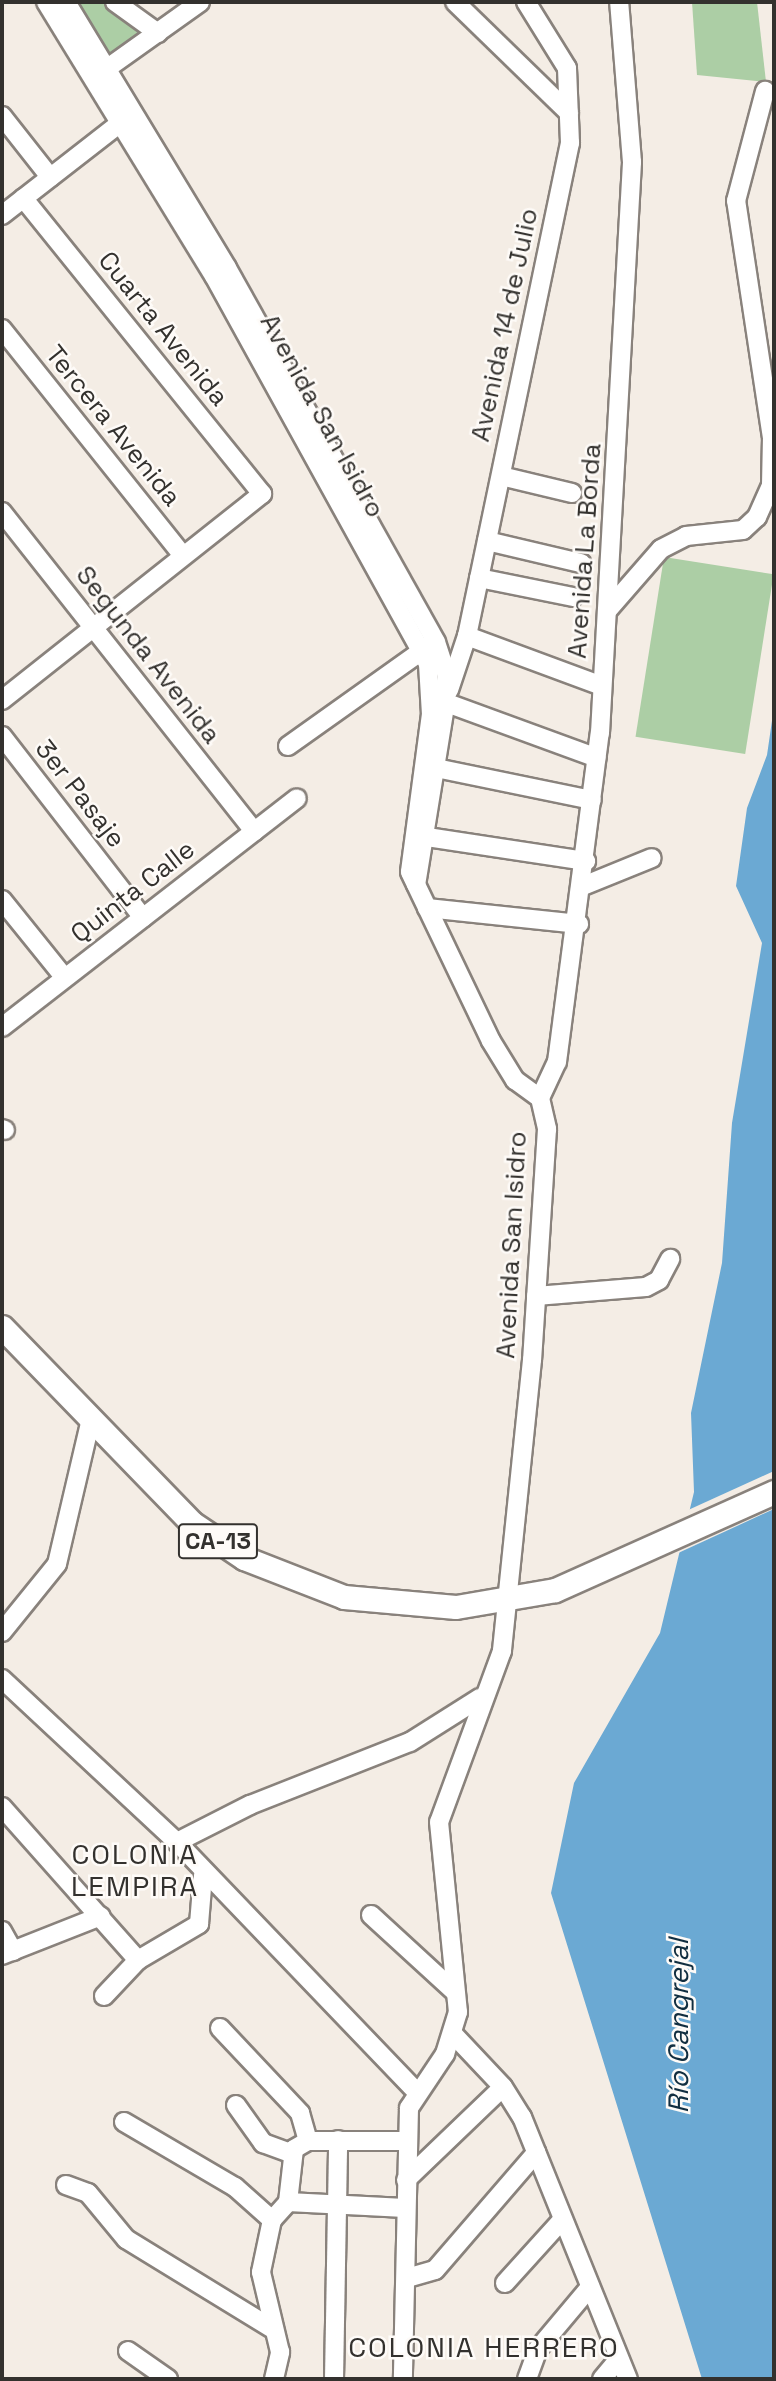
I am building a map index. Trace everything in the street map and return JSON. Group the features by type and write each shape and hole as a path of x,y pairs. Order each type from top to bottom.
{"main road":[{"name":"CA-13","path":"2,1327 90,1423 192,1523 291,1579 398,1606 456,1607 555,1590 774,1492"}],"street":[{"name":"Avenida San Isidro","path":"46,2 99,75 125,118 447,676 439,700 424,805 427,837 415,889"},
{"name":"Avenida San Isidro","path":"66,2 99,75"},
{"path":"115,2 158,33"},
{"path":"99,75 200,2"},
{"path":"455,2 569,113"},
{"name":"Avenida 14 de Julio","path":"439,700 466,642 570,143 564,60 526,2"},
{"name":"Avenida La Borda","path":"540,1098 557,1062 579,924 597,758 632,162 619,2"},
{"path":"607,611 661,548 686,536 743,530 757,517 771,485 772,438 736,201 765,91"},
{"path":"2,116 50,177"},
{"path":"2,215 125,118"},
{"name":"Cuarta Avenida","path":"23,198 261,494 183,556"},
{"name":"Tercera Avenida","path":"2,329 183,556"},
{"path":"501,476 572,493"},
{"name":"Segunda Avenida","path":"2,512 254,831"},
{"path":"487,541 581,563"},
{"path":"2,699 183,556"},
{"path":"479,578 573,597"},
{"path":"288,746 429,646 450,651 466,642 602,686"},
{"name":"Avenida San Isidro","path":"439,700 436,768 410,850 415,889 428,908 504,1063 540,1098 547,1129 536,1296 510,1598 502,1651 481,1698 439,1822 454,1992 454,2035"},
{"path":"439,700 597,758"},
{"name":"3er Pasaje","path":"2,736 143,918"},
{"path":"436,768 592,800"},
{"name":"Quinta Calle","path":"2,1027 297,798"},
{"path":"427,837 586,862"},
{"path":"583,886 652,858"},
{"path":"2,900 65,978"},
{"path":"428,908 579,924"},
{"path":"536,1296 646,1287 659,1280 670,1259"},
{"path":"2,1633 57,1564 90,1423"},
{"path":"2,1679 177,1842 203,1875 416,2091"},
{"path":"177,1842 250,1805 410,1742 481,1698"},
{"path":"2,1807 138,1960"},
{"path":"104,1996 138,1960 199,1924 203,1875"},
{"path":"371,1915 454,1992"},
{"path":"2,1931 7,1953 101,1916"},
{"path":"220,2028 300,2113 308,2140"},
{"path":"403,2379 408,2141 416,2091 454,2035 503,2087 536,2153 628,2379"},
{"path":"406,2180 503,2087"},
{"path":"236,2105 263,2143 293,2154"},
{"path":"124,2122 235,2187 272,2220"},
{"path":"274,2379 280,2352 271,2328 261,2272 272,2220 288,2202 293,2154 308,2140 408,2141"},
{"path":"334,2379 338,2140"},
{"path":"407,2278 435,2270 536,2153"},
{"path":"66,2185 88,2193 126,2239 271,2328"},
{"path":"288,2202 405,2208"},
{"path":"505,2283 562,2220"},
{"path":"527,2379 538,2349 590,2287"},
{"path":"128,2351 169,2379"},
{"path":"602,2379 619,2359"}],"green space":[{"path":"72,2 101,2 144,33 108,60"},
{"path":"692,2 757,2 766,82 697,75"},
{"path":"664,557 774,574 745,754 636,737"}],"water":[{"name":"Río Cangrejal","path":"774,707 774,2379 702,2379 551,1893 574,1783 660,1633 694,1492 691,1413 722,1263 732,1123 762,943 736,886 747,808 767,755"}],"pier":[{"path":"774,1471 774,1509 676,1554 686,1511"}],"district":[{"name":"COLONIA LEMPIRA","path":"135,1870"},
{"name":"COLONIA HERRERO","path":"484,2347"}]}
